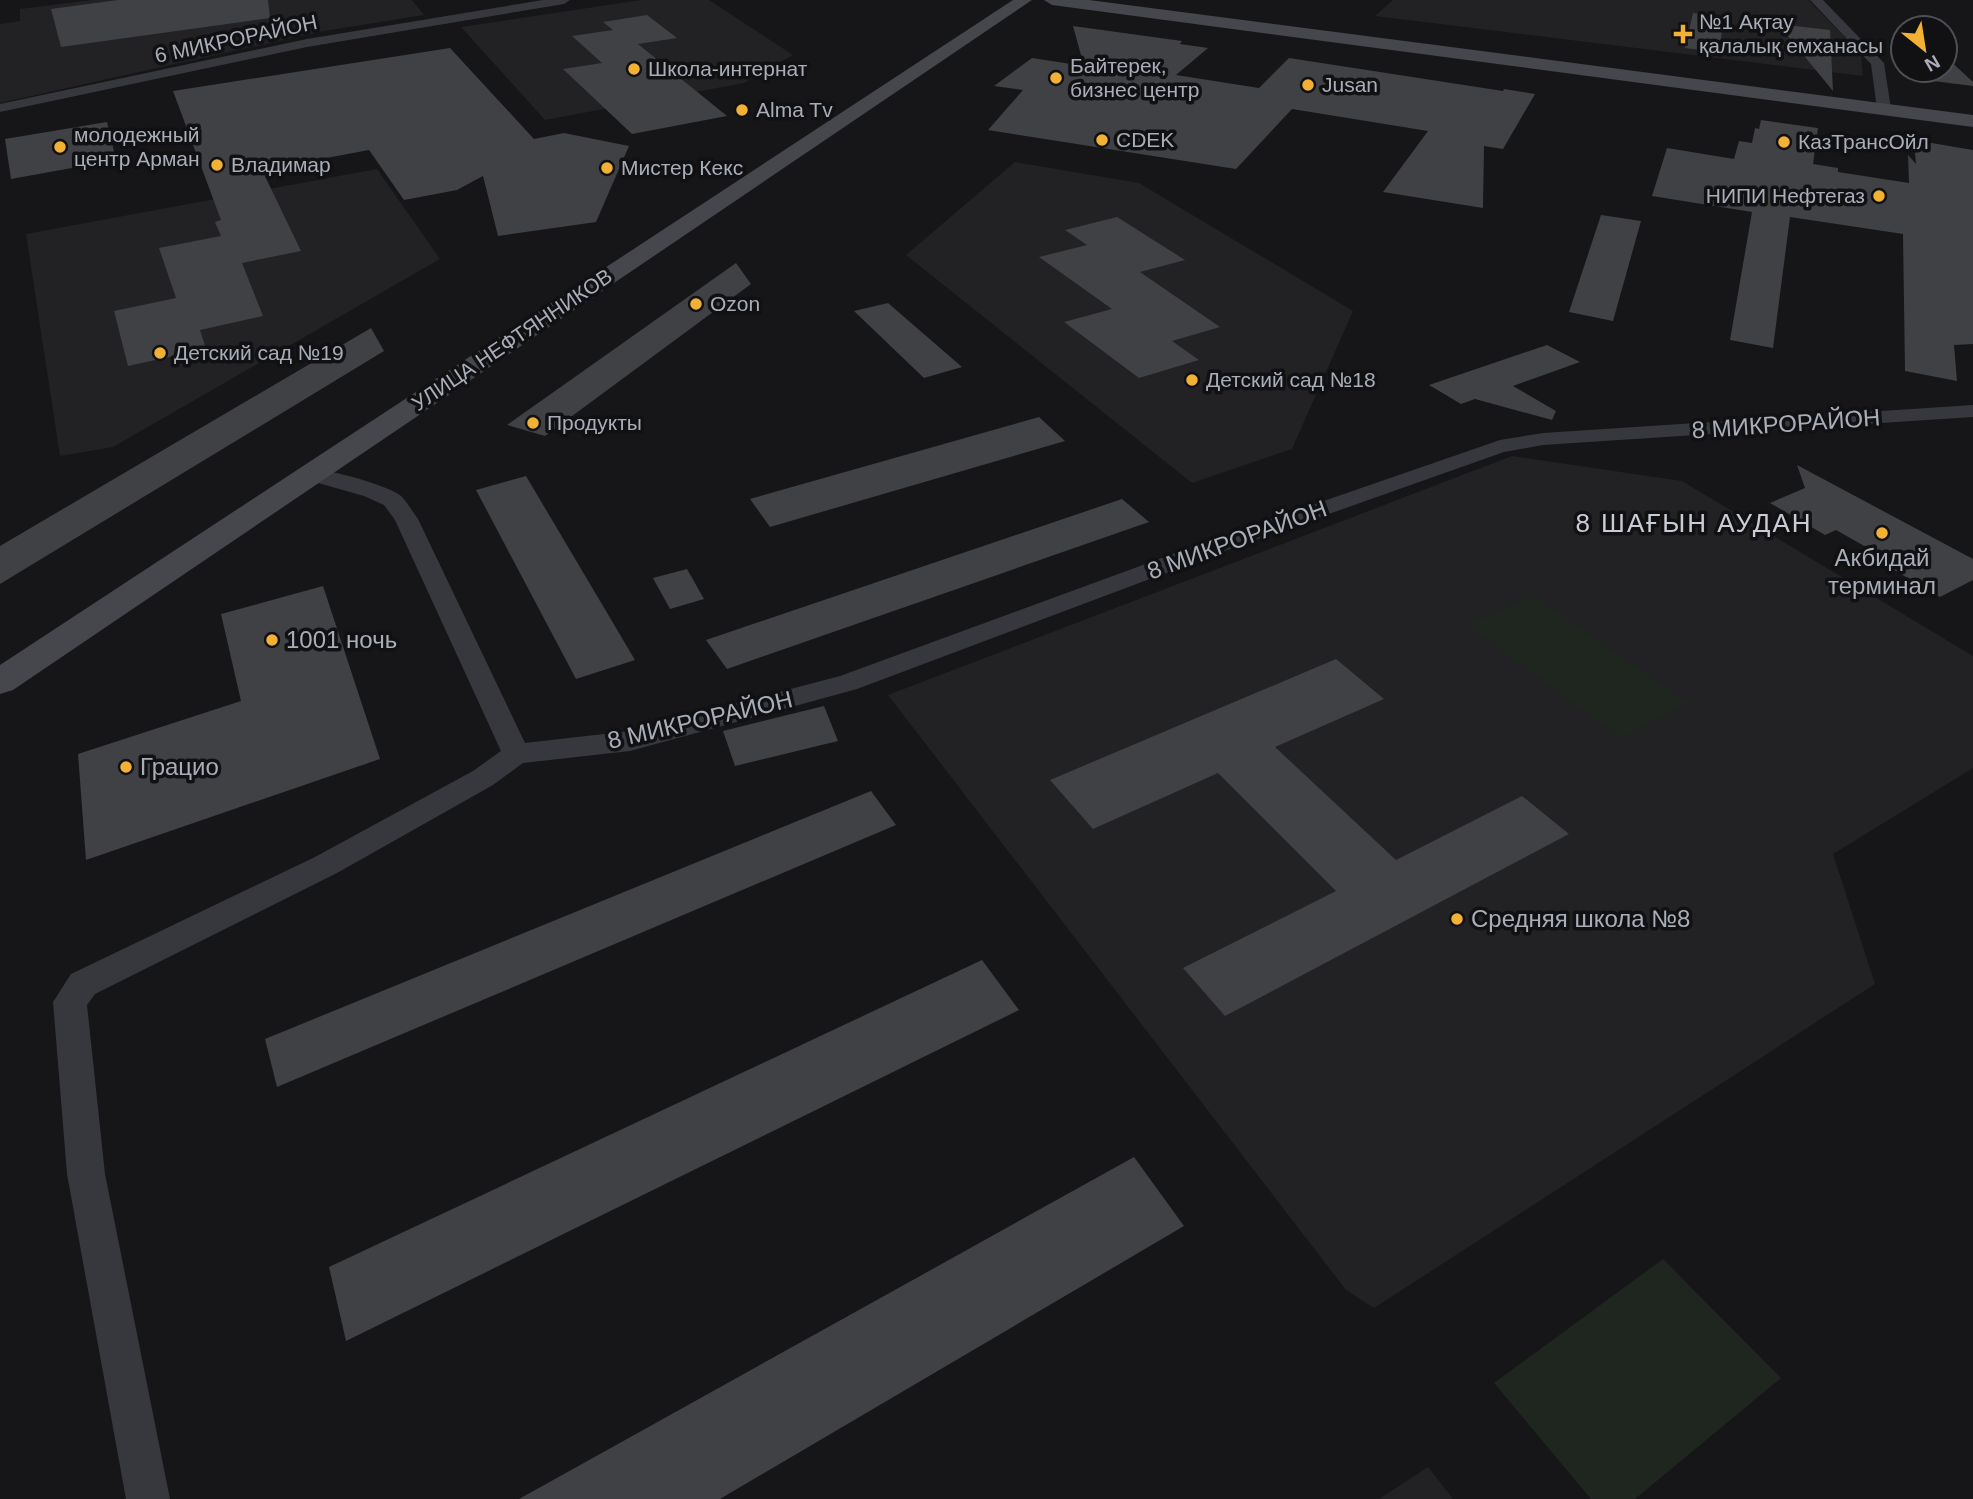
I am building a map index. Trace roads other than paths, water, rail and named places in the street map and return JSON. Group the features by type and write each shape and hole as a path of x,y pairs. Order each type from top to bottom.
{"main road":[{"name":"УЛИЦА НЕФТЯННИКОВ","path":"0,682 1024,0"},
{"path":"1052,0 1615,70"},
{"path":"1097,0 1884,105 1973,113"},
{"path":"1884,105 1973,121"}],"street":[{"name":"6 МИКРОРАЙОН","path":"0,108 307,43 564,0"},
{"path":"1816,0 1877,63 1884,105"},
{"name":"8 МИКРОРАЙОН","path":"516,754 630,740 848,683 1219,545 1500,446 1544,439 1973,411"},
{"path":"148,1499 86,1174 70,1002 83,984 326,865 482,778 516,754 406,519 392,500 372,491 312,474"}],"place":[{"name":"№1 Ақтау қалалық емханасы","path":"1683,34"},
{"name":"Школа-интернат","path":"634,69"},
{"name":"Байтерек, бизнес центр","path":"1056,78"},
{"name":"Jusan","path":"1308,85"},
{"name":"Alma Tv","path":"742,110"},
{"name":"CDEK","path":"1102,140"},
{"name":"КазТрансОйл","path":"1784,142"},
{"name":"молодежный центр Арман","path":"60,147"},
{"name":"Владимар","path":"217,165"},
{"name":"Мистер Кекс","path":"607,168"},
{"name":"НИПИ Нефтегаз","path":"1879,196"},
{"name":"Ozon","path":"696,304"},
{"name":"Детский сад №19","path":"160,353"},
{"name":"Детский сад №18","path":"1192,380"},
{"name":"Продукты","path":"533,423"},
{"name":"Акбидай терминал","path":"1882,533"},
{"name":"1001 ночь","path":"272,640"},
{"name":"Грацио","path":"126,767"},
{"name":"Средняя школа №8","path":"1457,919"}],"district":[{"name":"8 ШАҒЫН АУДАН","path":"1694,523"}]}
